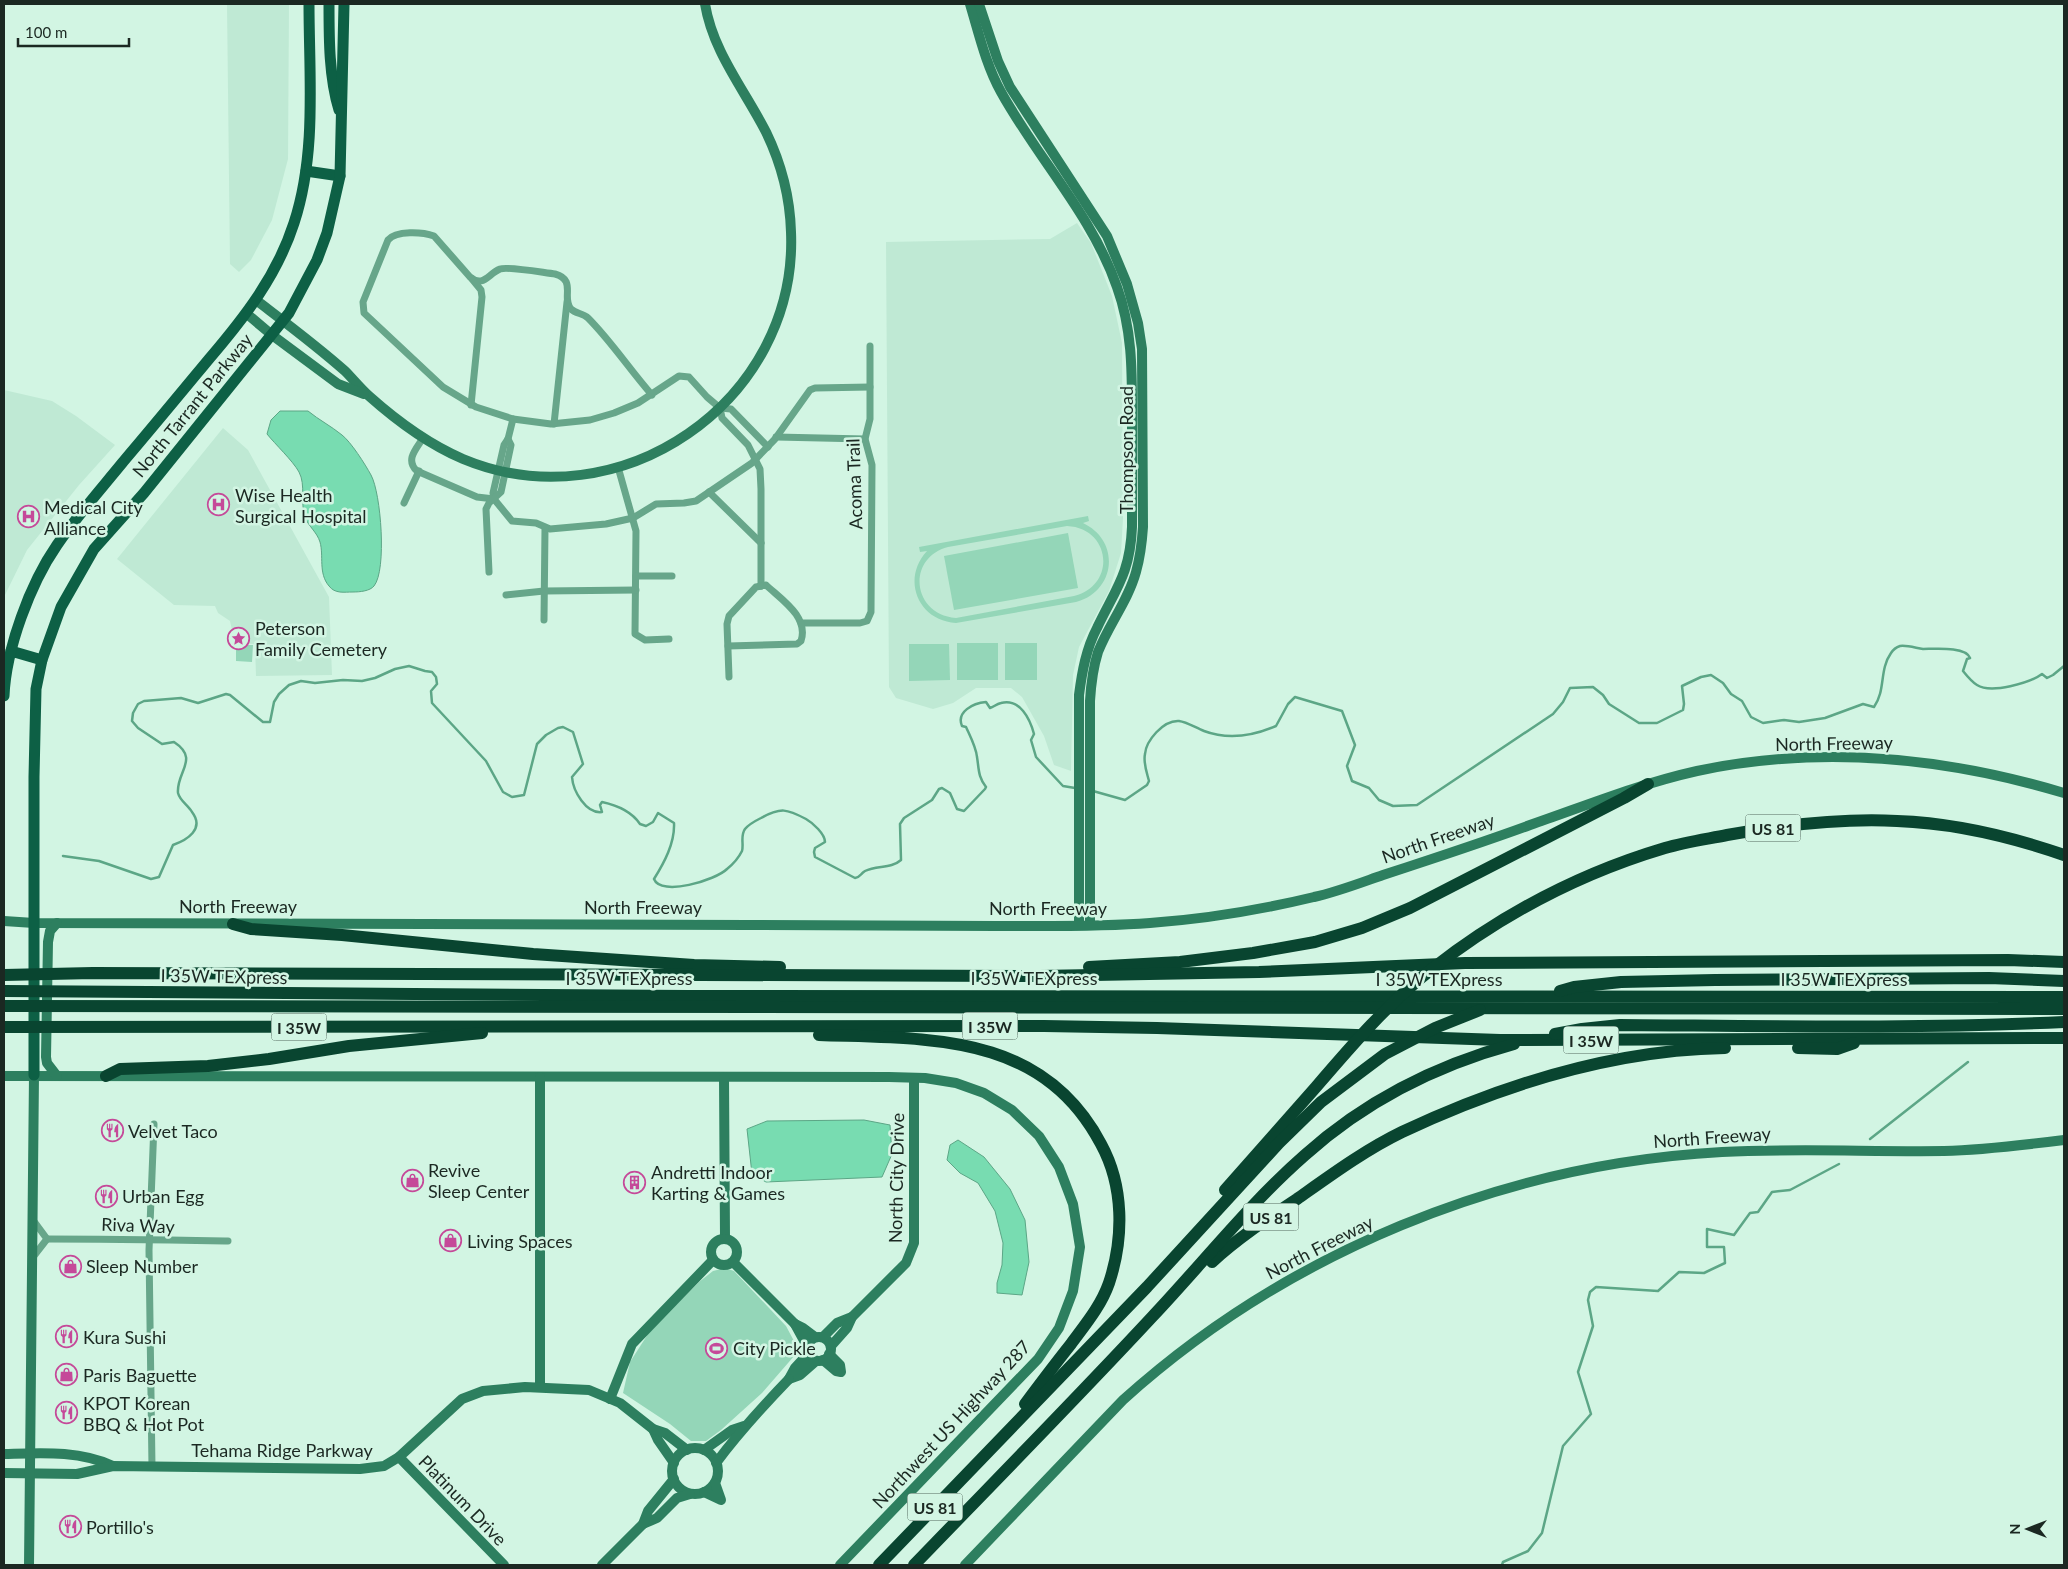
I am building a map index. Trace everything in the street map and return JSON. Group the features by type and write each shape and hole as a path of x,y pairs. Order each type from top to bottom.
{"highway":[{"path":"1039,976 1050,969 1180,962 1253,953 1315,942 1362,928 1410,908 1648,784"},
{"name":"US 81","path":"879,1565 1122,1313 1167,1255 1357,1039 1418,981 1455,952 1496,924 1563,888 1623,862 1666,847 1752,830 1837,820 1899,821 1955,827 2029,843 2064,856"},
{"path":"2029,843 2064,847"},
{"path":"234,924 251,929 342,935 533,954 694,965 859,970 872,976"},
{"path":"4,975 102,973 1039,976 1259,972 1465,963 1998,960 2064,962"},
{"path":"1122,1313 1320,1102 1385,1054 1434,1028 1484,1009 1574,987 1621,982 1989,978 2064,981"},
{"name":"I 35W TEXpress","path":"4,991 688,996 2064,997"},
{"name":"I 35W TEXpress","path":"4,1006 2064,1009"},
{"path":"1152,1317 1278,1180 1313,1148 1380,1100 1418,1079 1489,1051 1545,1036 1582,1029 1620,1025 1856,1027 1982,1026 2064,1022"},
{"path":"106,1076 120,1069 208,1066 269,1059 350,1046 480,1033 576,1033 593,1026"},
{"name":"I 35W","path":"4,1027 1044,1026 1166,1028 1500,1040 2064,1038"},
{"path":"662,1027 676,1033 788,1034 897,1038 956,1044 986,1050 1013,1059 1037,1072 1058,1087 1083,1114 1106,1152 1118,1194 1120,1209 1118,1241 1108,1284 1095,1311 991,1448"},
{"name":"US 81","path":"914,1565 1152,1317 1236,1240 1348,1163 1401,1133 1487,1095 1556,1072 1595,1063 1659,1052 1722,1048 1837,1049 1864,1040"}],"main road":[{"name":"North Tarrant Parkway","path":"4,696 12,651 29,597 56,546 82,512 247,314 274,270 294,223 306,171 309,135 309,4"},
{"path":"328,4 334,95 342,119"},
{"name":"North Tarrant Parkway","path":"29,1565 33,1257 36,689 42,660 61,607 94,549 144,493 283,321 304,287 317,260 329,226 340,176 344,4"},
{"path":"256,300 345,371 368,395 423,438 465,460 502,472 536,476 565,476 618,468 650,456 676,442 700,426 720,408 750,372 766,346 775,324 788,280 791,232 783,174 765,131 714,40 705,4"},
{"name":"Thompson Road","path":"970,4 993,63 1102,227 1127,284 1138,323 1137,499 1131,540 1126,570 1097,642 1082,670 1079,695 1085,733 1090,819 1085,830 1085,926"},
{"name":"Thompson Road","path":"979,4 1001,92 1091,231 1105,256 1117,287 1137,364"},
{"path":"306,171 340,176"},
{"path":"1091,231 1102,227"},
{"path":"247,314 338,384 368,395"},
{"path":"12,651 42,660"},
{"name":"Thompson Road","path":"1085,733 1079,818 1085,830"},
{"name":"North Freeway","path":"4,921 34,923 234,924 1085,926 1150,923 1235,914 1318,896 1446,855 1648,784 1697,771 1764,761 1800,758 1870,757 1937,763 2000,775 2064,793"},
{"path":"57,923 50,931 48,942 46,1057 47,1063 57,1076"},
{"path":"4,1076 914,1078"},
{"path":"540,1077 540,1387"},
{"path":"724,1077 724,1238"},
{"name":"Northwest US Highway 287","path":"840,1565 1038,1359 1059,1328 1073,1291 1080,1247 1073,1204 1059,1167 1039,1136 1012,1110 984,1093 956,1083 914,1078"},
{"name":"North City Drive","path":"716,1463 728,1446 737,1439 744,1426 789,1379 807,1350 811,1339 819,1337 837,1323 852,1317 906,1263 914,1243 914,1078"},
{"name":"North Freeway","path":"965,1565 1123,1400 1161,1367 1209,1331 1264,1295 1304,1272 1365,1241 1445,1208 1501,1190 1613,1164 1697,1154 1756,1151 1962,1150 2064,1140"},
{"path":"720,1238 733,1242 737,1250 733,1262 725,1265 714,1260 710,1252 713,1244 720,1238"},
{"path":"610,1399 632,1344 714,1260"},
{"path":"733,1262 796,1324 826,1339 825,1355 807,1350 796,1324"},
{"name":"North City Drive","path":"789,1379 800,1375 825,1355 848,1328 852,1317"},
{"name":"Tehama Ridge Parkway","path":"4,1473 77,1474 113,1466 360,1469 384,1466 399,1457 462,1399 483,1391 540,1387 589,1390 620,1402 653,1429 665,1433 687,1450"},
{"name":"North City Drive","path":"704,1450 732,1430 744,1426"},
{"name":"Tehama Ridge Parkway","path":"653,1429 658,1440 674,1463"},
{"path":"602,1565 643,1524 657,1518 677,1498 704,1492 715,1483 717,1476 716,1463 713,1457 704,1450 694,1448 687,1450 677,1458 674,1463 674,1479 648,1511 643,1524"},
{"name":"Tehama Ridge Parkway","path":"4,1454 30,1453 81,1456 101,1460 113,1466"},
{"name":"Platinum Drive","path":"399,1457 504,1565"},
{"path":"674,1479 683,1490 690,1494"},
{"path":"704,1492 721,1500 715,1483"}],"street":[{"path":"471,405 482,297 481,290 434,236 428,234 394,235 386,242 363,302 362,307 365,315 443,387 471,405 513,420 554,424 577,422 602,417 626,409 652,396 676,377 685,376 692,379 706,397 720,408 731,409 768,446"},
{"path":"470,277 476,281 483,281 504,268 555,274 563,277 566,282 570,308 586,316 652,396"},
{"path":"554,424 568,299"},
{"name":"Acoma Trail","path":"801,623 860,623 867,621 871,612 872,465 865,438 870,419 870,346"},
{"path":"423,438 411,457 413,466 419,472 477,497 494,498 512,521 536,524 545,528 590,527 633,518 656,504 684,504 696,501 756,459 776,437 810,390 815,388 870,386"},
{"path":"720,408 722,418 744,441 760,469 761,586"},
{"path":"490,572 486,512 489,503 501,492 502,472 511,445 508,439 513,420"},
{"path":"744,441 753,432"},
{"path":"776,437 865,438"},
{"path":"618,468 636,531 636,634 645,640 669,640"},
{"path":"404,503 419,472"},
{"path":"710,492 761,543"},
{"path":"544,620 545,528"},
{"path":"636,576 672,576"},
{"path":"728,646 797,644 801,641 803,635 801,623 799,618 766,585 756,587 729,616 727,624 729,677"},
{"path":"506,595 544,591 636,590"},
{"path":"152,1466 150,1240 154,1124"},
{"path":"33,1220 47,1239 33,1257"},
{"name":"Riva Way","path":"47,1239 228,1241"}],"shaded area":[{"path":"227,4 289,4 288,159 272,220 251,260 239,272 230,264"},
{"path":"1077,223 1091,243 1112,296 1122,343 1123,518 1121,553 1109,591 1079,647 1073,675 1071,771 1054,765 1044,736 1022,697 1011,688 976,688 953,703 933,709 896,698 889,687 886,242 1050,239"},
{"name":"Medical City Alliance","path":"4,390 52,401 115,445 79,485 27,550 4,597"},
{"path":"280,411 308,411 334,429 342,435 362,459 371,475 378,498 381,549 378,577 374,586 370,589 359,592 340,592 331,589 326,581 322,570 320,542 306,520 304,512 303,488 299,472 267,434 271,420"},
{"name":"Wise Health Surgical Hospital","path":"223,428 248,450 329,597 332,675 256,676 255,644 235,643 230,621 218,613 215,606 174,605 117,559"},
{"path":"1088,516 1089,521 1083,523 1095,531 1104,541 1109,565 1106,577 1099,588 1089,596 1076,602 956,623 932,615 923,607 918,597 915,586 915,574 919,562 927,551 920,552 919,547","holes":["1067,526 1082,529 1093,536 1100,546 1103,558 1102,570 1097,581 1088,590 1074,596 956,618 941,615 930,607 923,597 920,586 920,574 925,562 934,553 948,547"]},
{"path":"1068,533 1078,588 954,610 944,556"},
{"path":"957,643 998,643 998,680 957,680"},
{"path":"1005,643 1037,643 1037,680 1005,680"},
{"path":"909,644 949,644 950,680 909,681"},
{"path":"236,645 253,645 252,662 236,661"},
{"path":"864,1120 890,1125 892,1154 882,1177 766,1182 752,1174 747,1129 767,1121"},
{"path":"958,1140 984,1157 1010,1189 1025,1220 1029,1262 1022,1295 997,1293 997,1283 1002,1265 1003,1243 995,1211 978,1183 960,1173 947,1160 950,1145"},
{"name":"City Pickle","path":"725,1268 734,1271 786,1326 794,1341 795,1355 762,1393 721,1430 706,1441 691,1441 670,1424 623,1393 630,1362 648,1334 699,1282 713,1271"}],"waterway":[{"path":"1093,791 1125,800 1147,785 1149,781 1144,761 1146,749 1156,732 1167,724 1179,721 1213,734 1240,736 1276,726 1288,704 1295,697 1342,711 1355,745 1347,766 1352,781 1369,788 1379,800 1393,806 1417,805 1553,714 1563,702 1570,688 1593,687 1603,695 1609,704 1639,723 1657,723 1683,710 1682,686 1701,677 1711,675 1723,683 1731,694 1742,701 1751,717 1763,723 1784,720 1799,722 1825,718 1863,704 1874,707 1880,694 1887,660 1893,651 1900,646 1923,649 1949,649 1963,652 1970,658 1967,659 1963,671 1977,685 1991,688 2020,684 2042,674 2047,678 2064,666"},
{"path":"63,856 99,861 151,879 159,877 173,845 189,837 195,829 195,818 178,793 178,785 185,766 185,754 182,748 174,742 162,744 138,728 132,721 133,713 138,704 144,701 181,698 198,703 226,694 230,695 263,722 270,722 274,702 279,694 289,685 301,681 315,683 343,680 362,681 409,666 432,672 436,677 437,684 431,691 432,703 486,761 503,792 512,797 524,795 537,744 546,735 558,728 563,727 573,732 583,764 572,777 581,801 596,812 602,812 600,805 602,802 613,805 628,813 640,824 646,826 653,822 658,813 674,823 671,845 654,879 659,884 667,887 701,882 727,869 742,851 743,834 747,827 754,821 779,811 794,813 815,826 821,832 825,842 815,848 815,857 855,878 870,869 897,863 901,860 900,824 904,818 932,800 939,789 942,788 950,793 957,809 964,811 985,789 986,787 979,773 974,745 966,727 962,726 961,721 961,716 967,709 981,703 986,702 990,708 999,703 1008,702 1019,707 1027,716 1032,728 1034,734 1031,740 1036,757 1063,786 1075,788"},
{"path":"1870,1139 1968,1062"},
{"path":"1502,1565 1503,1562 1528,1551 1542,1533 1563,1446 1591,1414 1578,1372 1593,1326 1588,1300 1590,1292 1596,1287 1658,1291 1679,1272 1704,1273 1725,1263 1724,1247 1707,1247 1707,1229 1734,1235 1750,1213 1758,1212 1772,1192 1790,1190 1839,1164"}],"place":[{"name":"Wise Health Surgical Hospital","path":"219,505"},
{"name":"Medical City Alliance","path":"28,517"},
{"name":"Peterson Family Cemetery","path":"239,638"},
{"name":"Velvet Taco","path":"112,1131"},
{"name":"Revive Sleep Center","path":"412,1180"},
{"name":"Andretti Indoor Karting & Games","path":"635,1182"},
{"name":"Urban Egg","path":"106,1196"},
{"name":"Living Spaces","path":"451,1241"},
{"name":"Sleep Number","path":"70,1266"},
{"name":"Kura Sushi","path":"67,1337"},
{"name":"City Pickle","path":"717,1348"},
{"name":"Paris Baguette","path":"67,1375"},
{"name":"KPOT Korean BBQ & Hot Pot","path":"67,1413"},
{"name":"Portillo's","path":"70,1527"}]}
